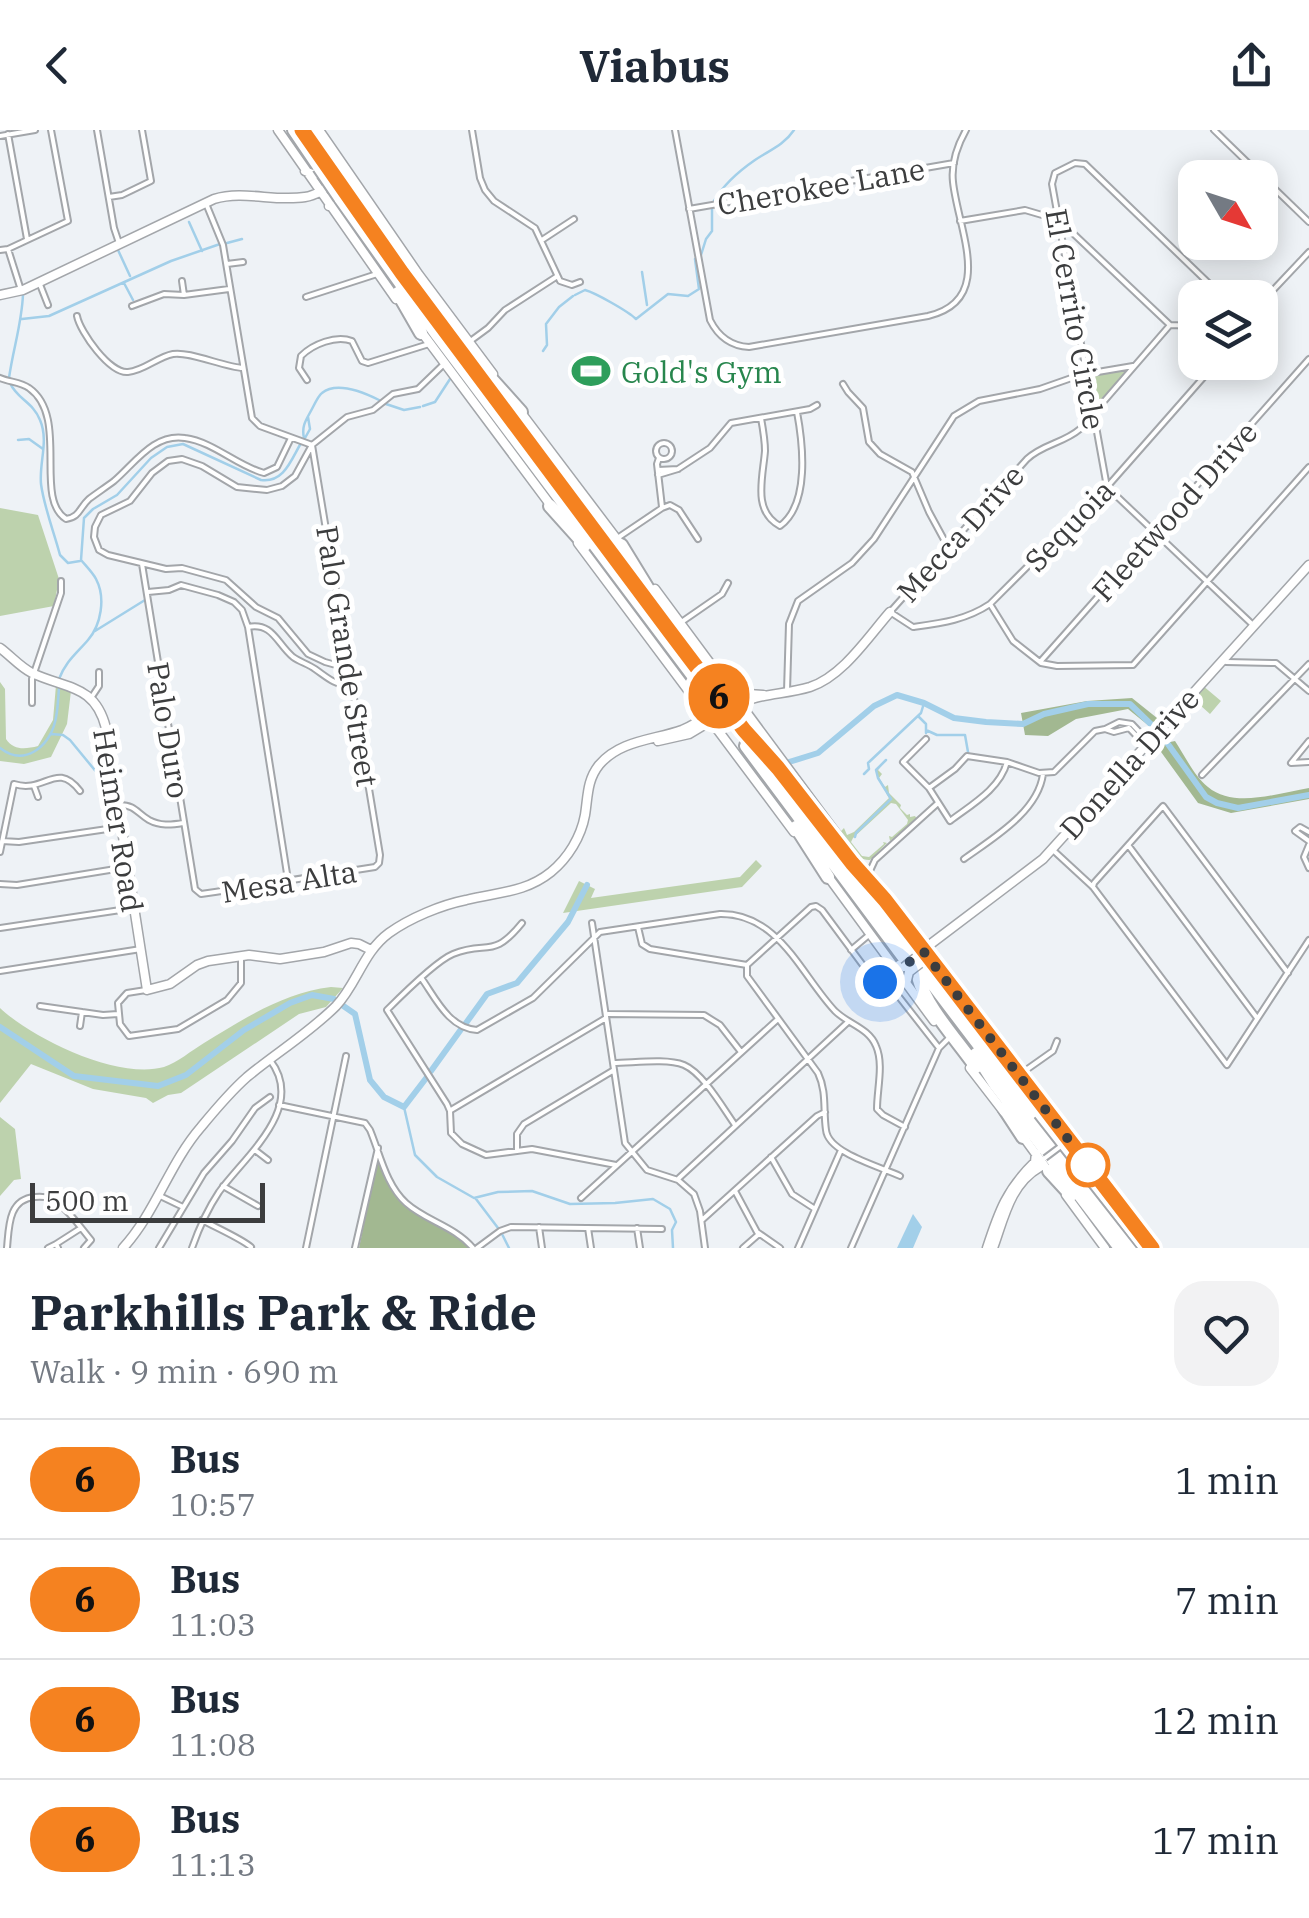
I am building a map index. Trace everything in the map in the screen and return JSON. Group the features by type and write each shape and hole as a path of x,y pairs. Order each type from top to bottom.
{"highway":[{"path":"294,130 360,240 426,338"},
{"path":"302,130 318,166"},
{"path":"337,200 521,412"},
{"path":"337,200 670,646 708,694 778,768 885,900"},
{"path":"402,273 689,656"},
{"path":"550,506 670,646"},
{"path":"619,542 708,694"},
{"path":"739,725 828,877"},
{"path":"739,725 900,938 1122,1246"},
{"path":"739,725 912,981 1051,1147 1122,1246"},
{"path":"900,938 1148,1248"},
{"path":"912,981 920,986 1023,1137"},
{"path":"1043,1161 1082,1208 1122,1246"},
{"path":"1127,1217 1148,1248"}],"main road":[{"path":"278,130 318,166 346,170 469,342 680,623 708,694 710,718 739,725"},
{"path":"317,189 319,130"},
{"path":"304,195 318,166"},
{"path":"304,195 346,170"},
{"path":"360,191 346,186 331,195 377,274 550,506 708,694 736,701 739,725 856,860 920,952 1127,1217"},
{"path":"317,189 337,200"},
{"path":"0,295 39,282 205,203 234,195 304,195 337,200"},
{"name":"Donella Drive","path":"883,979 1043,859 1309,565"},
{"name":"Mecca Drive","path":"736,701 808,687 830,676 890,612"},
{"name":"Heimer Road","path":"0,648 34,674 73,687 91,698 104,720 147,990"},
{"path":"698,726 708,694"},
{"name":"Mecca Drive","path":"698,726 748,694 763,695"},
{"path":"739,725 749,699"},
{"path":"123,1248 144,1221 174,1164 198,1131 232,1092 341,1000 372,950 391,932 464,900 518,890 549,874 578,836 588,786 596,768 611,754 643,741 672,739 698,726 739,725"},
{"path":"828,877 870,934 912,981 948,1038 1105,1248"},
{"path":"147,990 170,984 189,966 208,961 241,956 274,959 326,952 351,943 372,950"},
{"path":"912,981 909,972 922,962 933,966"},
{"path":"1004,1207 1043,1161"},
{"path":"990,1248 1014,1183 1035,1162 1043,1161"}],"street":[{"path":"0,136 34,130"},
{"path":"0,250 68,221 51,130"},
{"path":"97,130 120,244"},
{"path":"109,197 151,181 142,130"},
{"path":"472,130 485,190 533,225 562,283 580,282"},
{"path":"675,130 710,320 728,341 748,347 916,318 947,310 960,298 968,278 953,182 957,147 966,130"},
{"path":"1214,130 1309,222"},
{"path":"8,134 27,239"},
{"name":"El Cerrito Circle","path":"1107,487 1052,178 1059,170 1081,162 1205,280"},
{"name":"Cherokee Lane","path":"689,209 954,163"},
{"path":"205,203 223,245 252,418 260,426 312,445"},
{"path":"960,220 1024,210 1059,220 1170,325 1178,325"},
{"path":"542,240 574,220"},
{"path":"8,249 21,290"},
{"path":"1278,285 1309,252"},
{"path":"227,264 243,262"},
{"path":"306,297 377,274"},
{"path":"469,342 502,313 556,277"},
{"path":"182,280 184,295"},
{"path":"39,282 48,305"},
{"path":"132,306 160,294 184,295 230,288"},
{"path":"76,316 81,330 111,366 121,372 134,371 176,354 243,368"},
{"name":"Mecca Drive","path":"890,612 1034,452 1075,434 1170,325"},
{"path":"306,380 299,368 301,356 314,346 342,338 352,340 362,360 368,363 426,338"},
{"name":"Fleetwood Drive","path":"1040,662 1309,359"},
{"path":"350,669 308,654 278,618 256,607 226,580 106,554 94,537 98,520 108,510 130,501 152,472 174,459 202,466 237,487 267,490 282,486 295,476 312,445 346,417 372,410 394,394 418,390 444,363"},
{"path":"787,691 789,624 798,601 874,540 954,416 979,401 1040,389 1086,374 1136,366"},
{"path":"0,378 26,386 37,396 50,426 50,474 63,518 74,518 87,501 161,441 182,437 201,442 264,472 277,467 291,438"},
{"name":"Sequoia","path":"890,612 916,627 962,619 990,604 1107,487 1201,380"},
{"path":"843,384 863,408 869,442 880,454 912,472 948,547"},
{"path":"658,472 678,469 714,445 731,422 817,406"},
{"path":"761,418 765,446 762,506 774,524 780,526 786,523 799,497 802,446 797,412"},
{"name":"Palo Grande Street","path":"312,445 380,855 377,866"},
{"path":"659,458 662,508"},
{"path":"990,604 1013,641 1040,662 1057,666 1132,665 1309,467"},
{"path":"1107,487 1254,626"},
{"path":"619,542 670,505 698,539"},
{"name":"Palo Duro","path":"142,564 193,883 200,894"},
{"path":"32,703 34,674 62,581"},
{"path":"680,623 722,594 728,583"},
{"path":"146,592 184,586 230,600 242,610 248,627 288,880"},
{"path":"242,610 248,599"},
{"path":"248,627 267,628 294,658 332,683 352,690"},
{"path":"1222,660 1276,663 1309,691"},
{"path":"1202,775 1309,664"},
{"path":"91,698 100,680 98,672"},
{"path":"929,788 967,756 1007,762 1043,774 1056,771 1092,733 1105,729 1114,732 1129,728 1148,742"},
{"path":"926,739 903,762 929,788 950,821 1000,779 1007,762"},
{"path":"1309,742 1291,763 1309,762"},
{"path":"964,858 1022,812 1040,791 1043,774"},
{"path":"0,852 14,784 27,787 64,777 80,791"},
{"path":"34,786 38,798"},
{"path":"869,877 875,860 940,804"},
{"path":"118,806 132,806 157,824 184,824"},
{"path":"1094,887 1094,882 1163,806 1288,973"},
{"path":"1,841 19,842 121,827"},
{"path":"1309,832 1301,827 1296,831 1309,843 1304,856 1309,868"},
{"path":"1128,846 1258,1018"},
{"path":"1052,850 1094,887 1227,1065 1309,940"},
{"path":"856,860 864,864 875,860"},
{"name":"Mesa Alta","path":"200,894 377,866"},
{"path":"0,884 17,885 128,867"},
{"path":"900,1176 841,1150 827,1138 822,1082 746,976 747,965 816,906 868,972 883,979 902,999 939,1048"},
{"path":"0,928 134,908"},
{"path":"422,978 448,1016 468,1030 477,1030 533,998 594,937 605,931 726,914 744,918 778,937 830,1004 865,1032 877,1048 879,1112 905,1126"},
{"path":"522,923 504,944 454,954 387,1010 450,1110 452,1133 462,1144 492,1156 535,1150 616,1165"},
{"path":"592,923 624,1141 650,1172 678,1180 696,1197 705,1248"},
{"path":"638,926 642,944 650,949 747,965"},
{"path":"851,950 870,934"},
{"path":"0,971 140,948"},
{"path":"147,990 123,995 118,1003 122,1030 127,1035 186,1025 233,996 242,980 241,956"},
{"path":"40,1006 118,1014"},
{"path":"79,1009 80,1026"},
{"path":"450,1110 606,1016 708,1016 724,1029 741,1052"},
{"path":"581,1198 778,1019"},
{"path":"678,1180 848,1022"},
{"path":"161,1032 163,1039"},
{"path":"123,1042 127,1035"},
{"path":"851,1248 939,1048 948,1038"},
{"path":"1019,1076 1053,1051 1057,1040"},
{"path":"306,1248 346,1056"},
{"path":"192,1248 202,1220 223,1186 255,1150 279,1105 281,1082 270,1060"},
{"path":"612,1063 682,1064 705,1084 736,1125"},
{"path":"517,1151 517,1134 524,1124 614,1070"},
{"path":"159,1248 204,1173 249,1116 270,1097"},
{"path":"279,1105 365,1123 402,1200 452,1229 475,1248 505,1229 662,1229"},
{"path":"702,1220 826,1112"},
{"path":"1043,1161 1062,1145"},
{"path":"355,1248 378,1148"},
{"path":"255,1150 268,1160"},
{"path":"798,1248 841,1150"},
{"path":"771,1157 789,1190 815,1208"},
{"path":"223,1186 258,1206"},
{"path":"734,1190 759,1234 780,1248"},
{"path":"158,1195 183,1207"},
{"path":"6,1248 12,1212 18,1203 31,1197 52,1199 62,1206 92,1240 84,1248"},
{"path":"202,1220 244,1240 250,1247"},
{"path":"540,1227 542,1248"},
{"path":"48,1248 81,1228"},
{"path":"588,1228 591,1248"},
{"path":"637,1228 640,1248"},
{"path":"744,1248 759,1234"}],"green space":[{"path":"1131,369 1094,408 1088,377"},
{"path":"0,508 38,515 59,579 54,606 0,616"},
{"path":"0,682 5,689 6,739 20,748 38,746 53,720 56,685 71,691 67,724 51,757 24,764 0,761"},
{"path":"1202,685 1221,701 1210,714 1191,697"},
{"path":"1132,698 1162,722 1154,730 1128,709 1076,719 1048,736 1025,735 1021,713 1087,701"},
{"path":"1175,741 1198,777 1219,794 1257,798 1309,788 1309,799 1231,813 1198,803 1156,745"},
{"path":"886,760 878,770 882,774 879,778 885,787 888,785 900,808 917,819 890,841 889,836 908,820 891,803 851,842 862,856 869,857 883,842 887,843 870,860 865,860 839,833 844,828 847,835 854,832 889,798 878,778 876,770"},
{"path":"756,860 762,866 742,887 563,913 579,881 595,889 591,898 740,877"},
{"path":"331,987 343,988 326,1007 299,1014 181,1093 153,1103 146,1098 93,1089 31,1064 0,1103 0,1008 33,1032 77,1054 124,1068 145,1069 174,1063 265,1008"},
{"path":"0,1117 15,1129 21,1179 14,1180 0,1196"},
{"path":"377,1159 393,1193 404,1205 453,1233 469,1248 359,1248"}],"water":[{"path":"913,1214 922,1227 913,1248 897,1248"}],"waterway":[{"path":"714,201 738,173 794,130"},
{"path":"701,255 712,231 712,209"},
{"path":"189,222 202,251"},
{"path":"227,243 242,239"},
{"path":"22,319 49,316 171,261 220,244"},
{"path":"118,250 130,276"},
{"path":"575,295 585,290 636,319 668,294 688,296 699,289 695,259"},
{"path":"642,272 647,305"},
{"path":"124,283 133,300"},
{"path":"9,378 23,294"},
{"path":"543,351 547,345 546,324 573,296"},
{"path":"423,406 435,402 450,379"},
{"path":"10,383 37,414 43,428 41,484 60,555 68,563 80,561"},
{"path":"304,438 307,419 320,395 328,390 351,389 379,400"},
{"path":"383,403 404,410 420,407"},
{"path":"305,438 310,429 308,417"},
{"path":"18,440 29,439 43,449"},
{"path":"59,679 92,634 101,611 99,586 81,560 84,518 93,509 117,495 151,458 167,447 183,444 261,480 269,480 286,469 301,443"},
{"path":"95,631 145,600"},
{"path":"0,748 26,755 41,746 55,722 59,688"},
{"path":"789,762 818,753 874,706 897,695 954,718 1023,724 1044,714 1088,704 1130,704 1160,733 1206,797 1217,803 1238,808 1309,795"},
{"path":"864,774 868,763 921,713 924,703"},
{"path":"919,717 926,724 926,733"},
{"path":"926,730 937,735 965,735 968,752"},
{"path":"51,734 70,740 107,785 113,807"},
{"path":"855,837 891,799 876,770 886,760"},
{"path":"466,1023 487,994 517,983 568,922 587,885"},
{"path":"0,1027 74,1076 158,1086 186,1075 244,1030 290,1003 312,995 334,999"},
{"path":"342,1005 355,1014 370,1080 384,1097 404,1107 427,1077"},
{"path":"431,1071 462,1028"},
{"path":"404,1107 415,1155 437,1177 474,1198 498,1192 532,1191 570,1204 653,1199 670,1209 676,1222 672,1230 673,1248"},
{"path":"476,1199 498,1228"},
{"path":"501,1232 509,1248"}],"bus line":[{"name":"6","path":"302,130 402,273 744,730 885,900 1152,1248"}],"place":[{"name":"Gold's Gym","path":"591,371"}],"route":[{"path":"880,982 924,952 1088,1165"}]}
